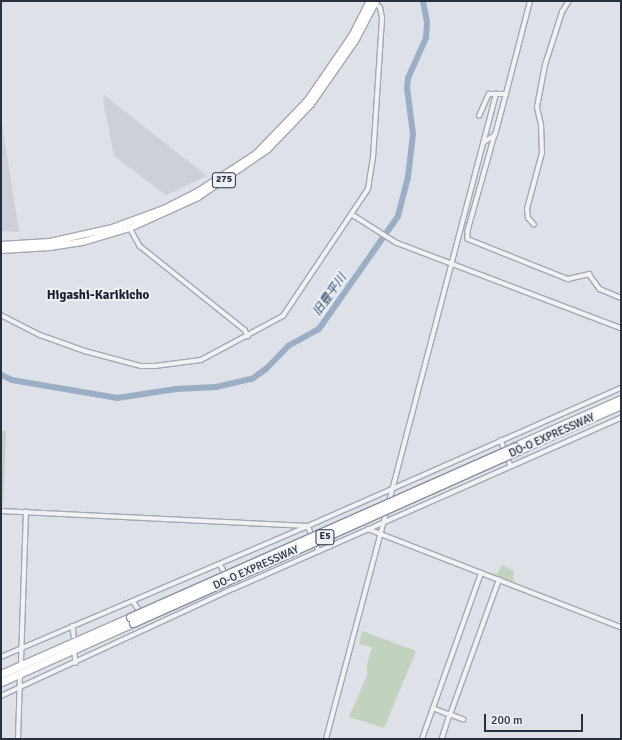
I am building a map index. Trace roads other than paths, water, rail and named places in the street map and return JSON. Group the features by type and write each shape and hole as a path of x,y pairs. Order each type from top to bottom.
{"highway":[{"name":"275","path":"1,250 50,247 130,228 198,198 268,149 311,104 356,41 373,1"},
{"name":"275","path":"1,245 50,242 112,228 164,209 196,193 256,154 308,100 352,36 373,1"},
{"name":"DO-O EXPRESSWAY","path":"599,412 621,399"},
{"name":"DO-O EXPRESSWAY","path":"1,682 132,620 599,412 621,405"},
{"name":"DO-O EXPRESSWAY","path":"1,674 132,620"}],"street":[{"path":"1,315 40,335 141,366 188,363 201,360 283,316 291,307 368,189 373,158 382,18 380,8 373,1"},
{"path":"530,1 485,174 468,231 471,241 568,279 589,274 600,289 621,298"},
{"path":"534,225 528,218 527,209 542,153 541,125 537,107 545,65 562,12 569,1"},
{"path":"326,739 496,94"},
{"path":"479,116 488,96 506,94"},
{"path":"482,143 495,135"},
{"path":"476,169 485,174"},
{"path":"352,215 392,240 621,328"},
{"path":"130,228 140,246 245,330 248,336"},
{"path":"1,657 308,526 393,487 621,388"},
{"path":"1,696 142,633 148,627 621,418"},
{"path":"501,440 511,466"},
{"path":"440,467 451,493"},
{"path":"1,511 308,526"},
{"path":"21,662 26,512"},
{"path":"308,526 319,551"},
{"path":"368,529 621,627"},
{"path":"220,564 233,589"},
{"path":"422,739 481,573"},
{"path":"442,739 499,580"},
{"path":"133,600 148,627"},
{"path":"73,626 74,636"},
{"path":"75,654 76,663"},
{"path":"18,739 20,676"},
{"path":"433,708 464,720"}],"waterway":[{"name":"旧豊平川","path":"1,375 12,380 117,398 176,389 216,387 252,379 266,369 288,346 319,329 398,216 408,177 413,134 407,88 408,78 426,38 427,22 423,1"}],"district":[{"name":"Higashi-Karikicho","path":"98,295"}]}
